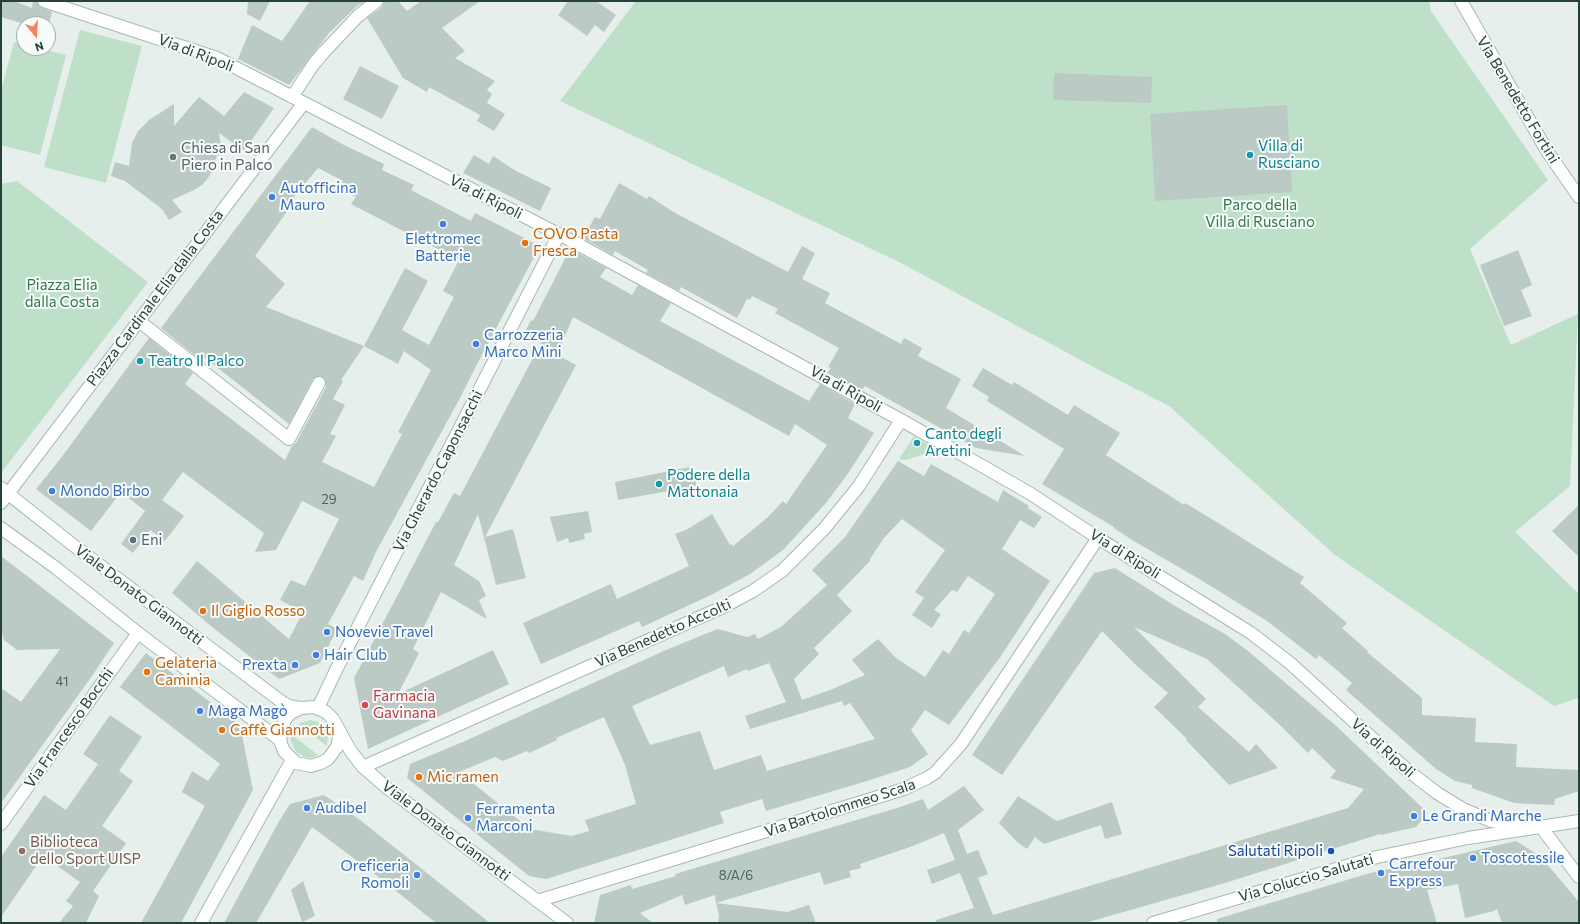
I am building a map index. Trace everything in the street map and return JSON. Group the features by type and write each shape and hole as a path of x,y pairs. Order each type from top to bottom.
{"street":[{"name":"Via di Ripoli","path":"44,1 197,50 217,58 303,104 559,234 901,420 1031,494 1098,538 1244,628 1290,664 1407,770 1437,793 1462,808 1491,821 1541,827"},
{"path":"292,97 312,66 324,52 358,16 377,1"},
{"name":"Via Benedetto Fortini","path":"1461,1 1547,151 1579,197"},
{"name":"Piazza Cardinale Elia dalla Costa","path":"3,495 139,321 303,104"},
{"name":"Via Gherardo Caponsacchi","path":"318,708 559,234"},
{"path":"139,321 289,438 319,383"},
{"name":"Via Benedetto Accolti","path":"363,767 723,607 753,590 782,570 824,529 859,486 901,420"},
{"name":"Viale Donato Giannotti","path":"3,495 272,695 289,706 318,708 330,715 350,750 363,767 386,787 567,923"},
{"name":"Viale Donato Giannotti","path":"1,528 56,568 138,633 280,740 284,751 292,760"},
{"name":"Via Bartolommeo Scala","path":"537,901 904,789 935,773 961,744 1098,538"},
{"name":"Via Francesco Bocchi","path":"1,824 138,633"},
{"path":"280,740 280,732 284,722 291,713 301,708"},
{"path":"201,923 292,760 306,766 317,765 327,760 333,754 338,743 338,727"},
{"name":"Via Coluccio Salutati","path":"1153,923 1377,857 1468,838 1579,821"},
{"path":"1541,827 1579,877"}],"green space":[{"name":"Parco della Villa di Rusciano","path":"636,1 1429,1 1431,11 1548,180 1470,249 1511,345 1578,314 1570,486 1515,532 1579,594 1579,698 1554,706 1335,555 1169,406 899,262 560,101"},
{"path":"80,30 142,46 106,183 44,167"},
{"path":"14,42 16,42 16,56 56,56 56,52 66,55 40,155 1,145 1,91"},
{"name":"Piazza Elia dalla Costa","path":"17,181 148,282 1,473 1,184"},
{"name":"Canto degli Aretini","path":"914,436 937,450 906,460 899,459"},
{"path":"310,720 321,723 325,728 328,733 327,746 298,724"},
{"path":"291,734 318,755 307,758 296,752 291,741"}],"building":[{"path":"1,1 14,1 32,8 33,1 37,1 39,6 52,12 51,16 16,16 16,22 1,17"},
{"path":"248,1 270,1 260,21 247,14"},
{"path":"310,1 365,1 359,4 330,32 289,85 238,59 252,25 282,41"},
{"path":"384,1 398,1 407,11 421,1 480,1 442,28 465,51 455,58 495,81 487,90 492,94 487,103 505,114 494,131 477,121 480,115 429,87 427,92 403,78 367,18 382,7"},
{"path":"568,1 596,1 616,15 604,32 595,25 587,36 558,15"},
{"path":"360,66 399,86 382,119 343,99"},
{"path":"1054,73 1152,77 1151,103 1053,100"},
{"name":"Chiesa di San Piero in Palco","path":"244,92 274,108 244,151 219,133 222,154 217,155 208,178 202,185 194,190 172,200 182,212 169,220 162,209 125,181 111,176 115,162 129,166 132,143 138,131 149,120 174,104 174,126 199,97 224,116"},
{"name":"Villa di Rusciano","path":"1287,105 1292,192 1155,201 1150,114"},
{"path":"312,127 344,145 384,164 382,170 414,185 411,190 471,221 475,213 540,246 460,398 376,552 363,581 354,576 328,624 337,629 320,663 279,679 212,627 172,593 197,561 289,639 303,612 280,600 291,580 305,586 339,519 302,501 276,550 255,552 264,533 183,472 162,500 184,516 165,541 150,530 133,553 121,544 145,511 121,492 91,531 36,489 61,458 149,338 193,373 185,384 285,460 292,446 296,443 326,387 325,379 319,376 313,379 289,424 204,357 202,361 161,328","holes":["318,168 343,181 341,188 356,197 351,204 459,260 443,291 454,297 429,345 402,330 428,281 405,268 364,346 266,307 285,284 255,256 291,206 288,204","364,346 398,364 404,351 431,370 398,432 402,434 374,487 322,462 336,436 330,434 345,405 333,399 343,381 341,380"]},
{"path":"474,155 489,164 493,156 516,171 551,188 540,211 463,173"},
{"path":"619,183 647,199 649,196 675,213 788,272 802,246 815,253 802,279 830,293 825,303 901,344 904,338 922,348 918,356 961,379 946,408 1025,456 976,448 865,386 862,390 828,372 831,368 828,367 839,348 775,313 778,309 752,296 750,300 747,299 737,318 681,287 679,291 646,273 648,270 615,251 613,255 583,238 595,217 600,219"},
{"path":"1518,250 1532,285 1521,290 1532,316 1504,326 1480,265"},
{"path":"569,251 574,254 576,252 606,268 600,277 632,295 638,285 671,303 660,321 809,401 820,384 855,404 848,418 874,433 849,472 826,503 783,550 750,574 713,594 642,627 639,621 541,664 523,623 611,584 617,599 689,566 675,534 686,530 712,514 730,545 732,544 733,546 768,517 783,501 786,504 827,445 795,424 789,436 573,317 557,355 576,365 485,537 513,529 526,578 496,585 478,514 454,565 479,581 486,596 479,600 487,619 441,592 413,649 419,653 398,694 493,650 509,684 368,749 354,678 436,522 438,522 454,493 460,496 542,341 524,334 531,320 533,321"},
{"path":"983,368 1012,385 1014,382 1068,415 1074,405 1120,433 1106,455 1184,505 1185,503 1304,577 1300,583 1347,623 1342,628 1368,651 1367,652 1422,698 1422,715 1476,718 1475,742 1517,744 1516,767 1579,770 1579,791 1555,799 1554,805 1514,803 1472,788 1472,785 1455,781 1436,769 1346,690 1352,683 1319,655 1316,659 1267,621 1042,484 1064,449 987,401 989,397 972,386"},
{"path":"898,461 924,476 931,464 998,502 1003,490 1029,506 1028,508 1042,517 1034,528 1020,520 1002,549 1050,581 1001,656 949,725 925,710 911,730 928,754 910,767 766,811 762,799 720,812 724,823 546,879 529,876 407,778 410,764 465,741 666,650 710,632 718,629 747,637 755,634 758,639 781,627 827,585 812,570 845,537","holes":["902,519 945,550 915,592 924,598 912,615 932,628 941,614 934,610 952,590 957,592 968,576 995,594 969,633 964,630 949,654 943,650 925,677 896,658 878,639 852,660 865,675 802,700 794,679 819,654 814,648 852,611 837,595 871,560 870,559 884,538","769,663 786,702 745,716 750,729 842,701 844,706 850,703 875,739 767,771 761,755 714,770 700,731 650,745 632,706 724,666 728,677 747,669 748,671","604,717 625,765 636,804 585,820 589,831 572,836 530,829 459,772 495,757 503,761 527,751 529,753 557,740 556,738"]},
{"name":"Podere della Mattonaia","path":"690,467 697,486 618,500 615,482"},
{"path":"1579,505 1579,557 1552,531"},
{"path":"588,511 592,532 584,534 585,539 569,543 568,538 557,542 550,517"},
{"path":"1,556 114,643 1,803 1,688 21,702 60,649 17,650 4,640 1,628"},
{"path":"1115,568 1175,606 1225,634 1248,651 1334,724 1428,813 1416,827 1380,834 1225,883 1085,923 936,923 936,920 974,908 960,873 932,884 927,870 955,860 944,833 913,846 860,864 861,868 849,871 851,877 824,885 820,872 716,903 715,895 685,905 682,895 640,913 653,923 594,923 600,895 631,885 632,889 676,876 675,874 923,799 928,810 964,786 984,810 958,830 967,854 978,850 988,874 978,878 993,915 1348,808 1364,789 1330,778 1336,771 1312,748 1308,753 1280,725 1207,659 1134,627 1206,699 1198,707 1249,752 1256,744 1278,768 1229,785 1186,740 1187,739 1154,707 1168,693 1138,667 1102,631 1002,775 972,755 1094,573"},
{"path":"146,653 240,725 253,790 181,923 141,923 205,806 182,792 192,771 208,781 220,764 120,687"},
{"path":"110,715 142,737 119,771 133,781 102,826 126,843 93,891 99,896 86,923 59,923 73,906 66,901 80,882 43,856 1,917 1,857 44,795 66,810 98,764 83,754"},
{"path":"324,795 360,820 490,923 436,923 376,875 312,827 256,923 224,923 278,823 290,804"},
{"path":"1018,796 1057,821 1112,802 1122,834 1105,839 1101,825 1044,844 1035,837 1027,849 1017,842 999,823"},
{"path":"1516,841 1540,856 1579,902 1579,923 1502,923 1497,909 1465,918 1458,884 1427,890 1437,923 1217,923 1217,919 1370,873"},
{"path":"303,881 315,916 302,922 291,890"},
{"path":"716,903 787,912 809,905 816,923 718,923 719,915"}],"place":[{"name":"Villa di Rusciano","path":"1250,155"},
{"name":"Chiesa di San Piero in Palco","path":"173,157"},
{"name":"Autofficina Mauro","path":"272,197"},
{"name":"Elettromec Batterie","path":"443,224"},
{"name":"COVO Pasta Fresca","path":"525,243"},
{"name":"Carrozzeria Marco Mini","path":"476,344"},
{"name":"Teatro Il Palco","path":"140,361"},
{"name":"Canto degli Aretini","path":"917,443"},
{"name":"Podere della Mattonaia","path":"659,484"},
{"name":"Mondo Birbo","path":"52,491"},
{"name":"Eni","path":"133,540"},
{"name":"Il Giglio Rosso","path":"203,611"},
{"name":"Novevie Travel","path":"327,632"},
{"name":"Hair Club","path":"316,655"},
{"name":"Prexta","path":"295,665"},
{"name":"Gelateria Caminia","path":"147,672"},
{"name":"Farmacia Gavinana","path":"365,705"},
{"name":"Maga Magò","path":"200,711"},
{"name":"Caffè Giannotti","path":"222,730"},
{"name":"Mic ramen","path":"419,777"},
{"name":"Audibel","path":"307,808"},
{"name":"Le Grandi Marche","path":"1414,816"},
{"name":"Ferramenta Marconi","path":"468,818"},
{"name":"Biblioteca dello Sport UISP","path":"22,851"},
{"name":"Salutati Ripoli","path":"1331,851"},
{"name":"Toscotessile","path":"1473,858"},
{"name":"Carrefour Express","path":"1381,873"},
{"name":"Oreficeria Romoli","path":"417,875"}]}
